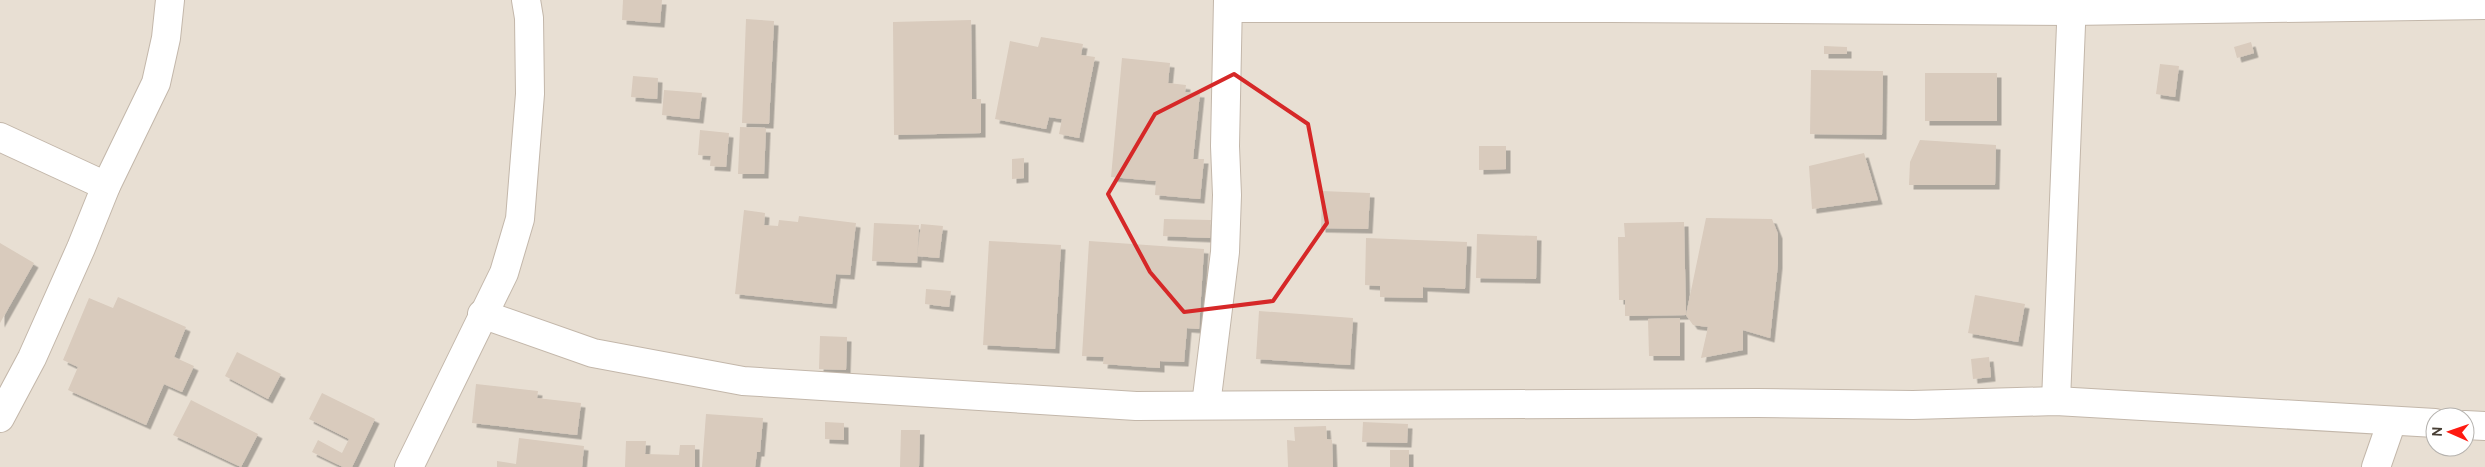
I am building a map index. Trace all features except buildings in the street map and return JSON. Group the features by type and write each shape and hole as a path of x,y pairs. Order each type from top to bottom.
{"street":[{"path":"0,418 32,358 81,248 106,186 156,84 166,38 170,0"},
{"path":"408,467 482,314 504,274 520,219 530,94 529,18 526,0"},
{"path":"1206,405 1225,252 1228,4 2072,6 2448,2 2485,5"},
{"path":"2056,402 2072,6"},
{"path":"0,138 106,186"},
{"path":"482,314 593,353 743,381 1136,406 1757,403 1913,405 2056,402 2425,423"},
{"path":"2376,467 2392,421"}],"highlighted area":[{"path":"1234,74 1308,124 1327,223 1273,301 1184,312 1150,272 1108,194 1155,114"}],"shaded area":[{"path":"0,0 2485,0 2485,467 0,467"}]}
